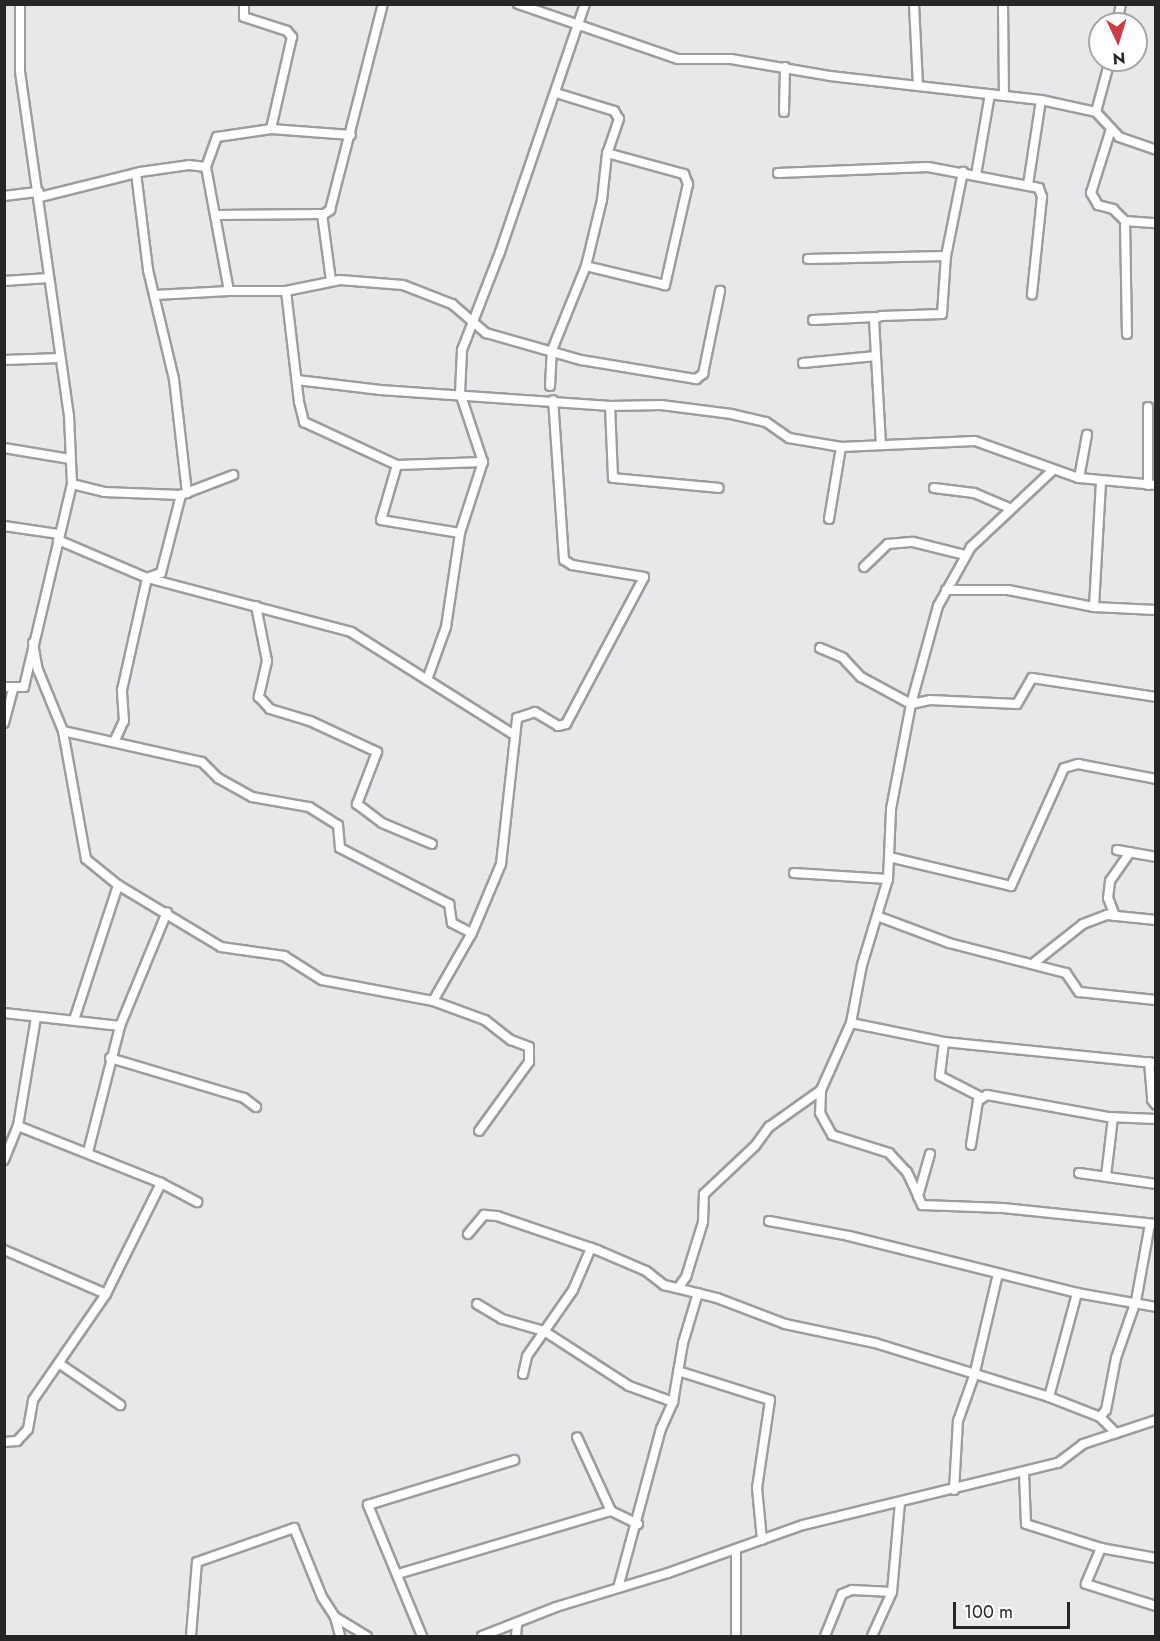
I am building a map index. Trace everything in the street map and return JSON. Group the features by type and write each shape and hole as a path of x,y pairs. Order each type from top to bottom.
{"street":[{"path":"4,723 9,688 24,687 72,484 60,358 40,194 20,72 20,4"},
{"path":"244,4 244,17 287,31 292,37 271,129"},
{"path":"214,215 323,215 330,210 383,4"},
{"path":"518,4 678,59 731,59 918,86 1041,100 1096,112 1119,137 1155,150"},
{"path":"428,677 446,627 460,533 483,462 460,393 462,350 470,321 500,252 585,4"},
{"path":"914,4 918,86"},
{"path":"1003,4 1004,96"},
{"path":"784,67 784,112"},
{"path":"1096,112 1107,72"},
{"path":"550,386 552,350 586,266 602,200 607,153 619,119 614,111 556,93"},
{"path":"976,176 990,94"},
{"path":"1028,184 1041,100"},
{"path":"230,291 206,167 217,137 271,129 351,135"},
{"path":"1111,129 1091,193 1098,205 1113,209 1125,221 1155,223"},
{"path":"586,266 665,285 687,191 684,174 607,153"},
{"path":"4,196 40,194 136,173 189,165 206,167"},
{"path":"778,173 897,167 963,172 1039,188 1042,197 1032,294"},
{"path":"813,320 942,314 946,256 963,172"},
{"path":"136,173 148,270 174,379 184,494 160,573 147,578"},
{"path":"323,215 331,281"},
{"path":"1125,221 1127,334"},
{"path":"808,259 946,256"},
{"path":"4,281 50,278"},
{"path":"155,295 286,291 331,281 403,285 452,304 486,333 589,361 701,377 720,291"},
{"path":"286,291 304,422 397,465 483,462"},
{"path":"875,317 881,445"},
{"path":"803,363 876,356"},
{"path":"4,360 60,358"},
{"path":"297,380 381,390 460,393 610,406 661,405 731,414 766,422 789,438 842,447 975,441 1052,471 1079,478 1101,482 1152,485 1148,407"},
{"path":"433,1001 472,933 501,864 508,824 513,734 517,718 535,712 558,726 566,724 644,577 572,565 564,560 553,400"},
{"path":"610,406 610,471 614,478 719,488"},
{"path":"1079,478 1087,435"},
{"path":"829,519 842,447"},
{"path":"4,448 70,459"},
{"path":"397,465 381,520 460,533"},
{"path":"1052,471 1009,508 965,555 946,590 922,656 891,808 888,879 862,965 851,1023 821,1090 820,1113 831,1135 890,1154 907,1172 922,1205 1003,1208 1153,1224 1136,1301 1116,1358 1106,1410 1100,1417"},
{"path":"72,484 104,492 184,494 233,475"},
{"path":"1094,607 1101,482"},
{"path":"934,488 974,493 1009,508"},
{"path":"4,526 58,537 147,578 351,632 428,677 513,734"},
{"path":"864,567 888,544 913,542 965,555"},
{"path":"114,742 124,721 122,690 147,578"},
{"path":"946,590 1008,590 1094,607 1155,610"},
{"path":"256,606 267,661 259,697 270,709 310,721 376,752 357,804 381,823 432,844"},
{"path":"33,643 41,678 63,731 82,851 118,885 167,912 221,947 284,956 322,980 433,1001 485,1020 511,1040 529,1047 529,1062 479,1131"},
{"path":"820,648 843,658 861,677 911,704 930,700 1017,704 1032,678 1155,697"},
{"path":"63,731 202,762 218,778 252,797 309,807 338,825 340,848 449,904 452,923 472,933"},
{"path":"889,858 1011,886 1064,768 1078,764 1155,779"},
{"path":"1117,850 1155,857"},
{"path":"1115,916 1108,898 1110,881 1130,852"},
{"path":"794,873 888,879"},
{"path":"74,1020 118,885"},
{"path":"88,1152 110,1058 120,1026 167,912"},
{"path":"877,916 949,943 1035,962 1066,973 1079,992 1155,1000"},
{"path":"1035,962 1083,924 1115,916 1155,920"},
{"path":"4,1013 120,1026"},
{"path":"4,1160 18,1126 36,1017"},
{"path":"851,1023 945,1042 1152,1063 1152,1100 1155,1106"},
{"path":"945,1042 940,1076 981,1097 1113,1117 1155,1119"},
{"path":"110,1058 244,1098 256,1107"},
{"path":"678,1288 686,1278 703,1222 704,1194 755,1146 769,1127 821,1090"},
{"path":"971,1144 981,1097"},
{"path":"1106,1176 1113,1117"},
{"path":"18,1126 88,1152 161,1183 197,1202"},
{"path":"918,1196 930,1154"},
{"path":"1079,1173 1155,1184"},
{"path":"4,1442 17,1441 28,1428 33,1400 60,1364 106,1294 161,1183"},
{"path":"468,1234 484,1215 497,1216 591,1248 646,1271 664,1285 698,1293 785,1324 875,1343 974,1376 1049,1397 1100,1417 1116,1433"},
{"path":"769,1221 859,1238 1077,1293 1136,1301 1155,1307"},
{"path":"523,1374 527,1356 573,1290 591,1248"},
{"path":"4,1250 106,1294"},
{"path":"954,1490 958,1421 974,1376 998,1274"},
{"path":"618,1588 638,1524 661,1429 673,1402 678,1371 698,1293"},
{"path":"1049,1397 1077,1293"},
{"path":"477,1304 502,1319 544,1331 629,1386 673,1402"},
{"path":"60,1364 120,1405"},
{"path":"678,1371 770,1400 757,1488 762,1540"},
{"path":"482,1636 556,1607 803,1525 1058,1463 1083,1444 1155,1420"},
{"path":"577,1437 611,1511 638,1524"},
{"path":"422,1636 368,1505 514,1460"},
{"path":"1024,1472 1026,1524 1101,1548 1155,1558"},
{"path":"872,1636 892,1592 900,1503"},
{"path":"398,1574 611,1511"},
{"path":"191,1636 197,1562 294,1528 322,1597 336,1617 340,1636"},
{"path":"1101,1548 1086,1584 1155,1605"},
{"path":"736,1549 736,1636"},
{"path":"825,1636 842,1594 852,1590 892,1592"},
{"path":"336,1617 367,1636"},
{"path":"516,1636 517,1624"}]}
